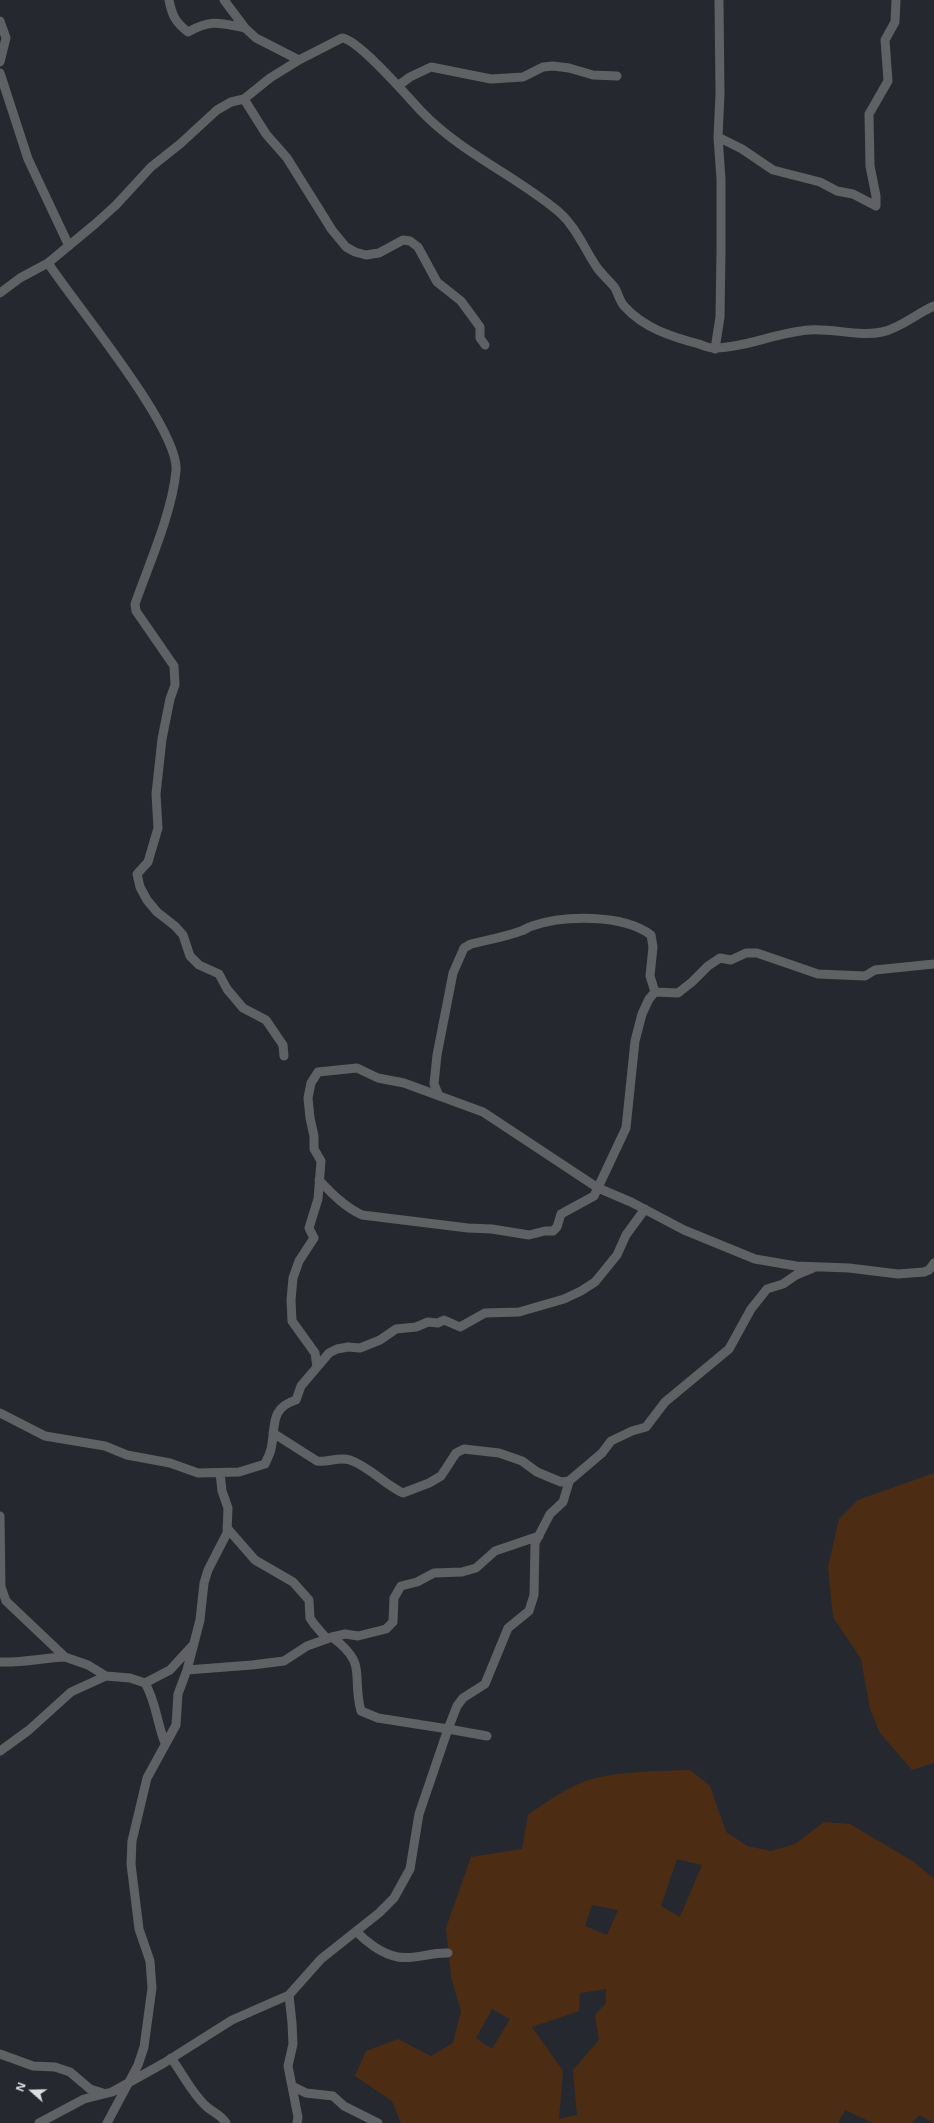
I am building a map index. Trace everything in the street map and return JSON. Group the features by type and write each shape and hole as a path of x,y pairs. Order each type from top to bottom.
{"street":[{"path":"169,0 172,16 178,24 188,32 204,23 223,24 245,28"},
{"path":"224,0 245,28 256,38 299,60"},
{"path":"715,349 720,317 721,251 721,179 718,137 720,94 719,0"},
{"path":"718,137 742,149 774,170 820,182 837,191 853,194 876,206 876,196 870,166 869,114 888,81 884,40 895,22 896,0"},
{"path":"0,20 6,38 0,62"},
{"path":"0,292 20,278 48,263 69,246 116,205 151,167 180,144 217,110 231,102 244,99 270,78 299,60 337,40 346,38 399,85 425,115 461,147 493,166 560,213 573,226 595,265 615,289 617,298 625,308 640,321 657,330 715,349 809,330 836,330 862,333 882,332 897,326 934,306"},
{"path":"399,85 410,77 431,68 497,79 523,77 543,67 553,66 569,68 593,75 617,76"},
{"path":"0,73 28,158 69,246"},
{"path":"244,99 266,134 287,158 332,230 346,247 355,252 366,255 379,253 403,240 410,241 418,247 437,282 461,301 480,327 480,338 485,345"},
{"path":"48,263 140,390 171,445 175,459 176,470 167,508 135,604 136,611 174,666 175,686 170,699 162,739 156,794 158,828 148,862 137,874 137,880 147,900 157,912 175,926 183,936 190,956 198,965 219,974 227,989 242,1008 266,1020 283,1044 284,1056"},
{"path":"439,1096 434,1084 437,1055 452,973 464,948 471,944 523,931 531,926 559,920 610,919 630,924 651,935 653,948 650,976 655,992"},
{"path":"655,992 678,993 708,966 720,958 731,960 746,953 757,953 818,974 865,976 875,970 934,964"},
{"path":"319,1180 335,1197 351,1210 362,1215 468,1228 492,1229 529,1235 545,1231 553,1231 557,1227 561,1214 594,1196 626,1128 635,1041 642,1014 649,999 655,992"},
{"path":"317,1367 315,1353 292,1321 292,1300 293,1278 299,1261 314,1238 309,1228 315,1213 321,1161 314,1149 314,1136 308,1098 311,1083 318,1072 357,1068 378,1078 404,1083 483,1112 598,1188 645,1209 689,1232 755,1259 796,1266 917,1274 929,1270 934,1263"},
{"path":"0,1413 45,1436 105,1446 127,1455 170,1463 198,1473 239,1472 265,1464 271,1451 276,1415 285,1403 296,1400 301,1386 329,1353 337,1349 348,1347 360,1348 380,1340 396,1329 416,1327 428,1322 438,1323 444,1320 460,1327 485,1313 519,1312 564,1299 595,1282 617,1255 626,1235 645,1209"},
{"path":"39,2123 84,2099 112,2092 171,2058 232,2020 288,1995 320,1959 379,1913 394,1898 410,1869 419,1814 457,1706 463,1698 485,1684 508,1628 529,1611 534,1595 535,1543 550,1514 563,1502 569,1482 602,1453 611,1441 632,1431 646,1427 665,1402 729,1349 752,1309 767,1289 783,1284 796,1275 816,1267"},
{"path":"273,1434 317,1461 324,1462 338,1458 350,1460 382,1479 390,1487 403,1493 429,1483 441,1476 456,1453 464,1449 499,1453 522,1461 537,1472 561,1482 569,1482"},
{"path":"107,2123 138,2065 144,2047 152,1988 150,1961 139,1929 131,1864 132,1841 147,1778 176,1725 178,1694 187,1670 200,1620 204,1583 208,1570 217,1554 227,1528 228,1508 222,1491 220,1473"},
{"path":"0,1516 1,1587 6,1601 65,1657 88,1666 106,1676 130,1678 145,1683 150,1691 156,1718 165,1743"},
{"path":"227,1528 255,1560 293,1582 309,1600 310,1618 314,1624 330,1638 347,1648 356,1662 358,1700 361,1711 378,1718 488,1736"},
{"path":"187,1670 252,1665 284,1660 307,1646 330,1638 345,1634 358,1636 386,1629 392,1622 394,1598 401,1586 417,1582 434,1573 462,1572 476,1568 495,1551 539,1536"},
{"path":"145,1683 170,1670 194,1644"},
{"path":"0,1662 15,1663 41,1658 65,1657"},
{"path":"0,1751 29,1730 71,1692 106,1676"},
{"path":"356,1931 364,1940 380,1950 398,1957 437,1952 448,1953"},
{"path":"288,1995 292,2023 292,2044 288,2066 298,2117 297,2123"},
{"path":"0,2054 33,2066 55,2067 70,2072 90,2089 104,2093"},
{"path":"171,2058 193,2090 207,2107 222,2117 226,2123"},
{"path":"292,2086 306,2093 333,2096 344,2106 378,2123"}],"shaded area":[{"path":"934,1473 934,1763 912,1770 880,1733 870,1709 861,1659 833,1617 828,1567 839,1519 858,1500"},
{"path":"690,1770 710,1786 726,1832 747,1846 771,1851 795,1844 824,1822 850,1824 914,1862 934,1879 934,2123 919,2115 912,2123 873,2123 845,2110 838,2123 401,2123 392,2101 355,2076 366,2051 398,2039 431,2056 453,2043 461,2011 451,1977 446,1928 471,1857 522,1849 528,1815 559,1794 584,1781 604,1776 628,1773","holes":["677,1859 702,1865 680,1917 661,1906","592,1905 618,1910 607,1935 585,1926","606,1989 606,2003 595,2015 599,2040 573,2070 577,2115 559,2119 563,2071 532,2027 579,2011 580,1993","492,2009 510,2019 492,2049 476,2038"]}]}
